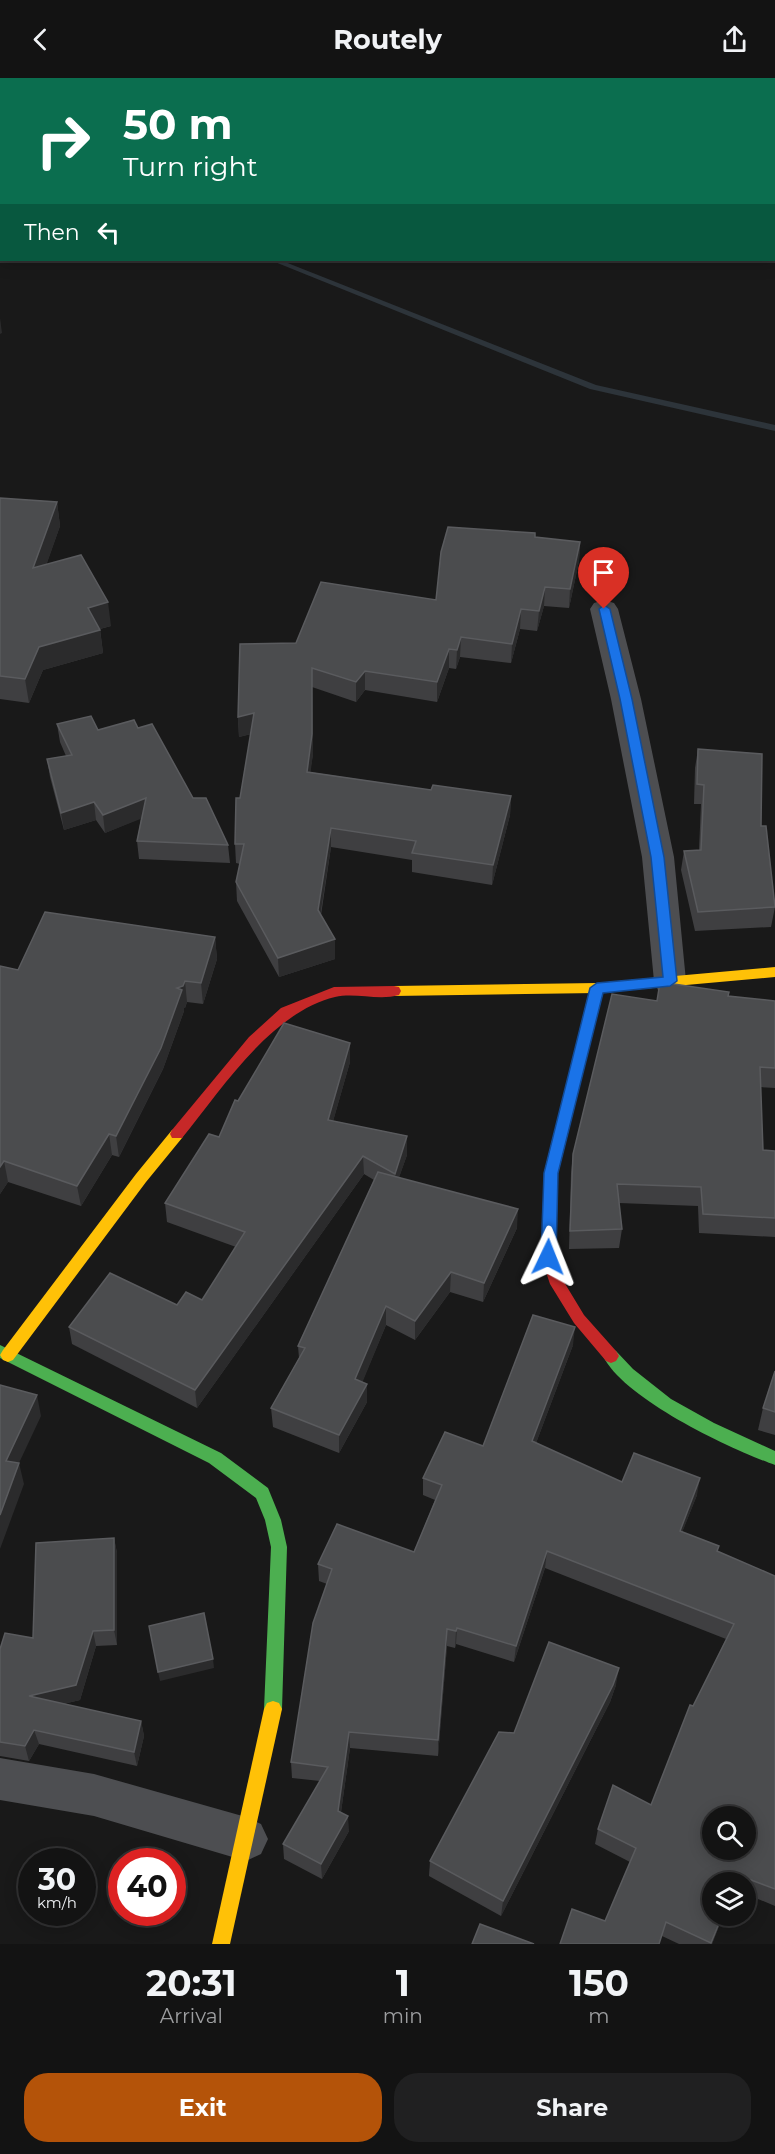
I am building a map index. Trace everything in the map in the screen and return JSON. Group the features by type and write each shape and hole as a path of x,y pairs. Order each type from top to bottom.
{"street":[{"path":"604,609 626,699 658,857 670,981"},
{"path":"221,1944 273,1710 279,1547 273,1520 262,1493 215,1458 4,1353 141,1178 254,1041 286,1012 334,993 597,988 775,972"},
{"path":"597,988 551,1173 548,1257 557,1284 579,1319 629,1378 695,1423 775,1458"},
{"path":"0,1779 41,1783 158,1812 246,1839"}],"building":[{"path":"0,498 57,502 33,568 81,555 108,602 88,608 100,630 39,647 25,679 0,676"},
{"path":"448,527 535,533 535,537 580,542 570,589 545,587 539,611 521,609 512,644 461,637 457,650 449,649 437,682 365,671 356,682 312,668 312,734 307,772 431,790 433,785 511,796 493,865 412,853 416,841 331,828 318,910 335,939 278,958 236,882 244,844 235,844 236,798 240,798 254,713 238,717 240,644 296,643 321,582 436,600 441,552"},
{"path":"91,716 98,730 134,720 138,728 152,724 193,798 206,798 228,845 137,841 146,798 103,815 94,802 61,813 47,759 72,755 57,724"},
{"path":"698,749 762,754 761,826 766,826 775,907 698,912 684,851 701,850 704,785 697,784"},
{"path":"45,912 215,937 201,983 185,981 183,986 177,988 182,990 161,1048 116,1136 109,1134 77,1186 4,1161 0,1167 0,966 18,970"},
{"path":"660,982 729,992 728,996 775,1001 775,1068 760,1067 763,1150 775,1151 775,1218 703,1214 701,1187 617,1184 622,1229 570,1231 573,1154 612,994 657,1001"},
{"path":"284,1023 350,1043 328,1120 407,1136 395,1174 363,1156 195,1390 69,1327 110,1273 177,1305 186,1292 202,1300 245,1232 165,1203 209,1134 219,1137 235,1100 238,1101"},
{"path":"378,1172 518,1209 484,1283 451,1272 415,1321 386,1306 355,1379 367,1384 339,1435 271,1408 305,1348 298,1346"},
{"path":"533,1315 575,1327 532,1441 622,1482 634,1453 700,1478 680,1531 719,1546 717,1551 775,1576 775,1889 756,1882 756,1872 702,1872 702,1926 718,1926 711,1943 666,1922 659,1944 560,1944 572,1909 605,1921 636,1848 598,1829 613,1785 651,1805 690,1705 693,1706 734,1624 547,1551 516,1646 457,1628 456,1631 447,1629 438,1740 349,1732 338,1811 348,1816 321,1864 283,1844 328,1767 291,1762 313,1623 332,1569 318,1564 337,1524 414,1552 442,1485 423,1478 445,1432 483,1446"},
{"path":"775,1371 775,1412 763,1408"},
{"path":"0,1385 37,1395 6,1461 19,1463 0,1515"},
{"path":"114,1538 114,1630 93,1631 76,1685 29,1696 141,1721 134,1752 34,1730 25,1746 0,1742 0,1649 5,1633 33,1638 36,1543"},
{"path":"204,1613 213,1659 158,1672 149,1626"},
{"path":"549,1642 619,1668 613,1685 503,1901 430,1861 499,1732 514,1733"},
{"path":"480,1924 534,1944 472,1944"}],"waterway":[{"path":"277,261 593,387 775,428"}],"traffic: fast":[{"path":"0,1351 215,1458 262,1493 273,1520 279,1547 273,1709"},
{"path":"611,1356 646,1390 666,1404 708,1428 775,1458"}],"traffic: slow":[{"path":"394,991 597,988 775,972"},
{"path":"8,1355 141,1178 177,1134"},
{"path":"221,1944 273,1709"}],"traffic: jam":[{"path":"597,988 551,1173 548,1257 557,1284 579,1319 611,1356"},
{"path":"177,1134 254,1041 286,1012 334,992 394,991"}],"route":[{"path":"548,1257 551,1173 597,988 670,981 658,857 626,699 604,609"}]}
